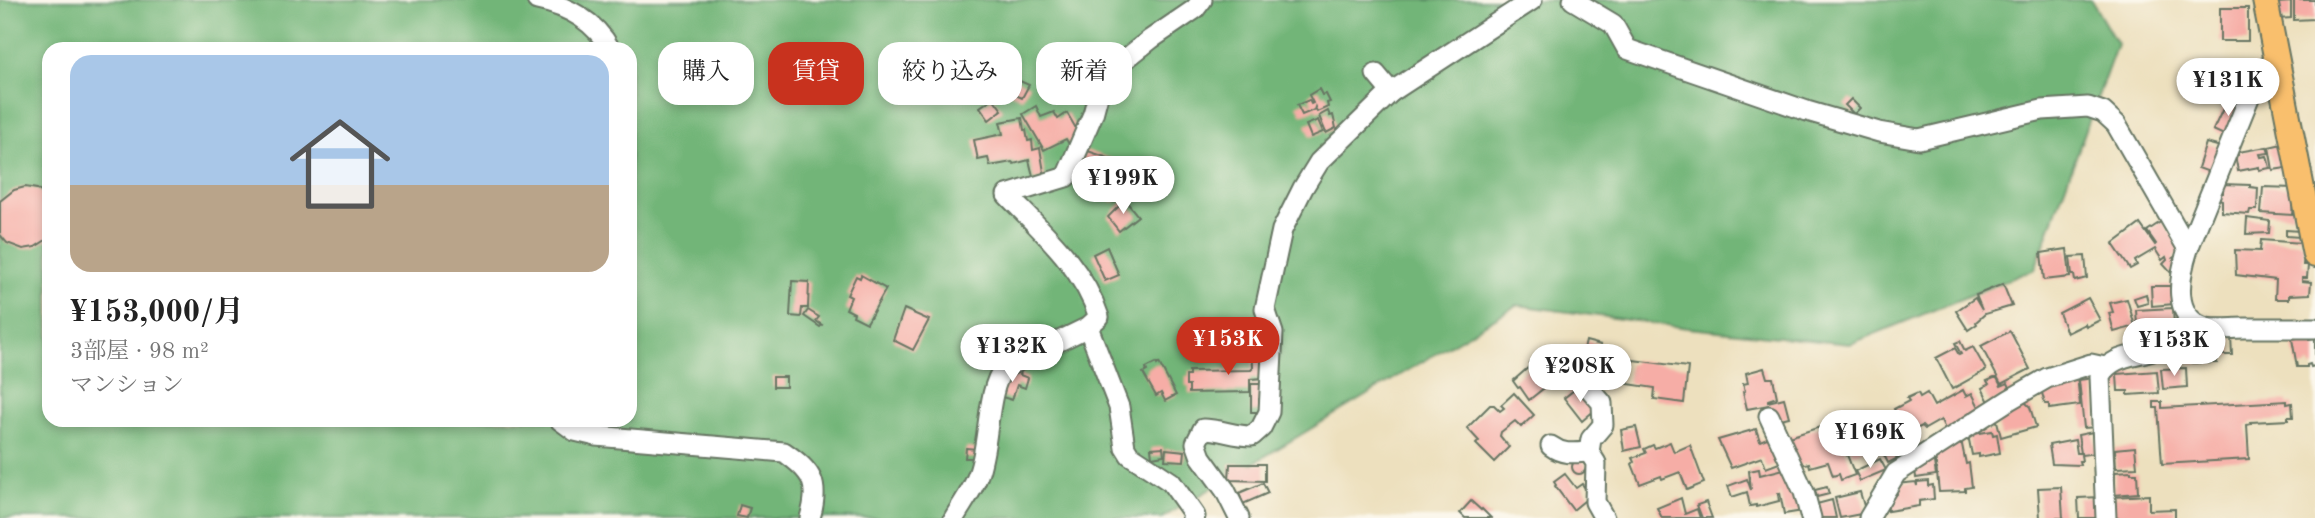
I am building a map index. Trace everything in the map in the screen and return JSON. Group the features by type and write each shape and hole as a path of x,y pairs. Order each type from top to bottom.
{"main road":[{"path":"2265,0 2315,255"}],"street":[{"path":"537,0 589,22 606,42"},
{"path":"954,518 978,475 987,441 996,378 1004,368 1088,327 1099,317 1094,302 1066,256 1007,195 1066,177 1101,88 1123,61 1151,38 1195,9 1202,0"},
{"path":"1239,518 1225,490 1201,457 1196,443 1203,429 1217,429 1236,436 1252,436 1261,428 1269,411 1273,332 1265,309 1282,230 1303,188 1319,162 1391,92 1532,0"},
{"path":"1573,0 1613,24 1626,49 1807,111 1879,132 1919,139 2042,110 2088,107 2103,112 2116,124 2188,249"},
{"path":"2275,61 2259,73 2188,249 2179,287 2182,304 2190,319 2207,328 2315,328"},
{"path":"1376,74 1391,92"},
{"path":"2106,518 2101,376 2105,367 2113,361 2158,348 2172,340 2190,319"},
{"path":"1088,327 1119,407 1125,447 1130,455 1171,482 1195,516 1192,518"},
{"path":"1561,356 1602,403 1603,425 1591,439 1589,452 1596,463 1595,502 1604,518"},
{"path":"1869,518 1896,473 1998,407 2047,378 2091,364 2105,367"},
{"path":"1769,416 1804,492 1811,518"},
{"path":"570,427 575,431 596,436 784,452 809,474 816,492 810,518"},
{"path":"1551,446 1567,453 1589,452"}],"green space":[{"path":"0,0 2091,0 2117,44 2035,269 1850,344 1688,328 1517,305 1162,518 0,518"}],"building":[{"path":"2294,0 2315,0 2315,19 2294,20"},
{"path":"2291,2 2291,18 2278,19 2277,3"},
{"path":"2220,8 2248,8 2248,41 2220,41"},
{"path":"1022,82 1029,85 1022,98"},
{"path":"1319,89 1322,95 1326,94 1330,102 1327,103 1328,107 1317,112 1315,107 1302,115 1297,105 1309,100 1313,103 1309,95"},
{"path":"1851,99 1860,108 1854,114 1845,105"},
{"path":"2227,100 2243,108 2226,136 2213,130"},
{"path":"998,105 1002,110 989,120 980,107"},
{"path":"1036,106 1041,117 1054,112 1058,119 1067,113 1081,137 1071,148 1066,139 1044,150 1023,114"},
{"path":"1328,111 1330,116 1333,115 1336,128 1326,133 1319,116"},
{"path":"1022,118 1028,141 1032,140 1033,150 1040,148 1045,178 1034,180 1029,160 990,166 988,158 978,160 974,140 1003,134 1000,122"},
{"path":"1318,120 1323,132 1311,137 1306,125"},
{"path":"2206,143 2221,147 2212,173 2198,168"},
{"path":"2282,144 2286,168 2273,170 2269,147"},
{"path":"2267,147 2269,153 2260,154 2261,157 2267,156 2270,168 2238,171 2235,155 2238,155 2238,152"},
{"path":"1085,150 1120,162 1116,175 1131,179 1132,183 1127,200 1117,197 1115,202 1102,198 1107,180 1083,173 1084,169 1080,167"},
{"path":"2223,184 2258,188 2257,210 2250,210 2249,214 2222,212 2219,193 2223,193"},
{"path":"25,187 42,193 42,242 35,247 23,249 7,243 0,235 0,201 14,190"},
{"path":"2263,187 2294,188 2292,215 2261,213"},
{"path":"1125,200 1138,216 1119,231 1108,217"},
{"path":"2247,218 2270,221 2269,233 2246,234"},
{"path":"2162,221 2183,251 2173,258 2177,262 2172,274 2163,264 2167,260 2166,257 2162,260 2155,249 2135,261 2137,265 2130,269 2113,244 2140,224 2155,245 2147,231"},
{"path":"2286,230 2300,231 2300,237 2286,236"},
{"path":"2261,240 2302,243 2303,265 2308,265 2307,278 2302,278 2302,281 2311,282 2310,294 2275,299 2276,280 2236,275 2235,250 2260,251"},
{"path":"1107,247 1119,275 1105,281 1093,254"},
{"path":"2067,249 2070,277 2044,280 2041,253"},
{"path":"2085,256 2087,278 2075,281 2070,257"},
{"path":"861,275 886,289 867,323 846,309 851,297 847,295 856,276 860,278"},
{"path":"792,281 809,282 808,308 802,308 801,317 790,316"},
{"path":"2003,284 2012,306 1985,314 1968,330 1956,311 1975,298 1982,310 1976,295"},
{"path":"2151,286 2174,286 2174,304 2152,306"},
{"path":"2146,294 2148,303 2137,306 2134,298"},
{"path":"2088,298 2100,320 2067,333 2059,313"},
{"path":"2127,299 2135,326 2114,332 2109,313 2113,312 2110,303"},
{"path":"2173,308 2174,326 2137,325 2136,310"},
{"path":"904,309 929,320 913,350 893,340"},
{"path":"808,310 819,317 816,321 822,325 820,327 804,316"},
{"path":"2153,328 2156,340 2143,343 2140,331"},
{"path":"2010,331 2030,369 2001,384 1981,346"},
{"path":"2217,333 2217,363 2192,363 2192,334"},
{"path":"2309,336 2309,339 2315,338 2315,366 2311,367 2310,364 2307,367 2297,367 2292,339"},
{"path":"2218,337 2231,337 2232,355 2219,355"},
{"path":"1586,341 1601,345 1595,366 1581,362"},
{"path":"1960,341 1965,351 1973,347 1986,370 1952,389 1936,358 1955,348 1959,355 1961,354 1955,343"},
{"path":"1265,347 1264,378 1250,379 1250,392 1189,393 1186,376 1189,376 1189,371 1251,370 1252,348"},
{"path":"1539,356 1554,380 1529,400 1513,381"},
{"path":"1559,358 1571,380 1560,387 1547,365"},
{"path":"1633,360 1688,367 1684,403 1654,399 1655,388 1628,384 1629,364 1633,364"},
{"path":"1159,363 1176,395 1165,401 1161,393 1156,396 1143,373 1147,371 1146,368"},
{"path":"1009,368 1028,378 1025,388 1017,385 1012,400 999,396"},
{"path":"1764,368 1767,378 1773,378 1777,397 1768,402 1784,398 1789,417 1772,421 1769,405 1747,409 1743,392 1743,384 1748,383 1746,373"},
{"path":"2186,368 2187,387 2163,389 2161,369"},
{"path":"2157,371 2159,393 2128,395 2128,391 2118,391 2117,374"},
{"path":"2077,376 2080,405 2049,409 2041,389 2061,385 2061,382"},
{"path":"773,377 786,377 786,387 773,387"},
{"path":"1997,378 2001,386 2008,383 2012,392 1990,404 1982,388 1989,384 1987,381"},
{"path":"2093,378 2097,427 2084,428 2079,380"},
{"path":"1251,384 1263,384 1259,412 1251,412"},
{"path":"1578,387 1596,409 1582,421 1564,398"},
{"path":"1963,390 1966,396 1972,393 1981,411 1947,434 1941,420 1901,437 1893,422 1896,420 1893,416 1897,415 1894,409 1909,401 1907,398 1918,393 1920,397 1927,393 1934,406"},
{"path":"1514,393 1534,415 1521,427 1515,421 1501,432 1500,436 1509,447 1494,462 1476,444 1479,441 1467,428 1490,405 1500,411 1504,408 1501,405"},
{"path":"2024,401 2030,407 2036,427 2001,437 1996,417 2017,406 2016,403"},
{"path":"2287,401 2287,404 2292,403 2293,417 2288,417 2288,420 2251,422 2247,425 2249,459 2162,464 2158,408 2154,408 2154,402 2162,402 2162,408"},
{"path":"1883,421 1888,435 1890,434 1902,456 1888,463 1877,441 1886,436 1874,440 1874,446 1853,454 1844,434"},
{"path":"1636,427 1641,447 1624,451 1621,430"},
{"path":"1820,427 1821,434 1836,431 1838,442 1841,440 1855,475 1841,480 1839,474 1833,476 1828,462 1810,467 1809,463 1794,467 1786,438"},
{"path":"1756,429 1760,441 1772,436 1782,462 1766,468 1762,457 1731,468 1718,440"},
{"path":"1992,431 1993,435 1997,434 2000,453 1979,457 1979,454 1972,455 1968,435"},
{"path":"2093,432 2097,453 2081,455 2080,465 2052,464 2049,445 2075,440 2077,453 2081,453 2078,435"},
{"path":"1961,440 1966,464 1969,463 1972,487 1965,488 1965,491 1939,492 1935,455"},
{"path":"1670,442 1674,452 1690,445 1704,483 1687,490 1680,472 1640,484 1632,458 1646,453 1644,449 1653,445 1655,448"},
{"path":"1163,447 1164,455 1152,457 1151,448"},
{"path":"2135,447 2137,467 2116,468 2115,449"},
{"path":"966,448 977,449 976,458 965,458"},
{"path":"1166,449 1185,451 1184,461 1165,460"},
{"path":"1933,456 1936,475 1916,478 1915,468"},
{"path":"1880,459 1886,470 1860,481 1855,471"},
{"path":"1576,460 1582,460 1586,467 1582,474 1576,474 1572,470 1572,464"},
{"path":"1230,464 1265,464 1265,481 1229,480"},
{"path":"1788,468 1803,511 1784,514 1780,493 1779,501 1756,507 1750,506 1747,492 1732,497 1728,486 1747,479 1751,490 1749,471 1759,469 1760,475"},
{"path":"2115,472 2137,473 2138,493 2114,495"},
{"path":"1565,474 1576,488 1582,484 1590,496 1573,510 1554,482"},
{"path":"1928,481 1928,486 1933,485 1934,499 1919,501 1919,506 1888,511 1887,500 1891,495 1897,494 1896,484 1916,482 1917,486 1917,482"},
{"path":"1263,483 1268,493 1243,504 1239,493"},
{"path":"1827,487 1829,494 1817,497 1815,490"},
{"path":"2061,487 2063,518 2040,518 2038,488"},
{"path":"1860,492 1866,513 1840,518 1835,498"},
{"path":"2149,495 2149,510 2175,509 2175,518 2112,518 2112,497"},
{"path":"2100,497 2100,518 2079,518 2078,498"},
{"path":"1681,498 1685,514 1697,509 1700,518 1662,518 1657,508"},
{"path":"1832,500 1836,518 1816,518 1813,505"},
{"path":"1471,501 1491,518 1465,518 1460,513"},
{"path":"1706,502 1712,518 1702,518 1697,505"},
{"path":"740,505 750,508 747,518 737,516"}]}
